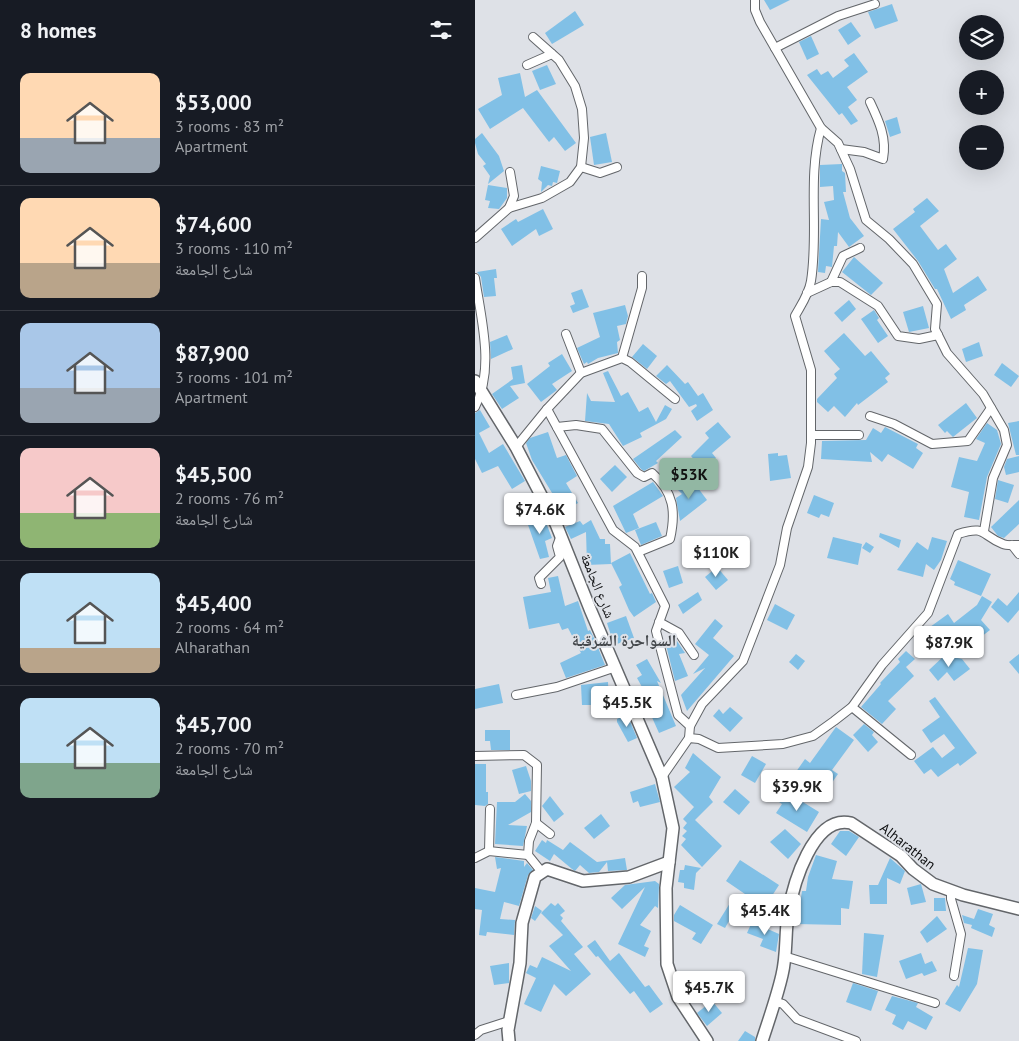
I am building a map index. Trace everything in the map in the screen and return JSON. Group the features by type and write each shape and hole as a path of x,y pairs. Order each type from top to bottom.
{"street":[{"path":"755,0 758,16 821,128 838,143 850,169 867,220 913,264 937,304 935,328 947,353 983,394 1004,430 1007,445 993,478 984,531"},
{"path":"775,48 838,16 875,4"},
{"path":"475,238 509,208 542,198 570,182 581,167 584,138 581,109 575,86 559,60 533,37"},
{"path":"527,65 552,54"},
{"path":"841,149 864,152 883,159 885,147 881,128 870,102"},
{"path":"662,777 689,738 689,726 702,704 743,661 780,565 787,528 808,467 811,434 811,370 795,316 811,282 815,219 814,152 821,128"},
{"path":"581,167 600,174 617,167"},
{"path":"509,208 514,196 510,172"},
{"path":"831,282 843,256 860,248"},
{"path":"622,358 642,288 642,276"},
{"path":"475,278 485,340 483,391 475,407"},
{"path":"807,293 831,282 840,282 878,306 898,336 919,339 938,335"},
{"path":"566,334 581,373"},
{"path":"516,447 547,409 581,373 622,358 630,362 675,399"},
{"name":"شارع الجامعة","path":"475,381 483,391 516,447 561,535 662,777 673,828 665,934 667,964 678,997 707,1041"},
{"path":"870,416 894,424 932,444 968,441 991,408"},
{"path":"547,409 613,530 639,552 665,606 656,631 678,714 689,726"},
{"path":"557,426 576,425 602,429 637,473 644,477 652,473 664,483 670,493 674,522 670,539 639,552"},
{"path":"811,434 859,434"},
{"path":"689,738 699,739 718,748 783,744 813,736 852,707 882,665 928,614 958,534 972,530 984,531 1003,544 1015,545 1019,554"},
{"path":"541,584 539,578 560,557 557,546 561,535"},
{"path":"659,622 679,633 693,655"},
{"path":"516,695 557,687 616,667"},
{"path":"852,707 911,755"},
{"path":"475,756 524,755 537,765 536,823 529,841 528,854 541,871"},
{"path":"489,851 490,809"},
{"name":"Alharathan","path":"762,1041 783,974 788,914 796,881 817,837 829,825 842,821 851,823 901,856 913,869 933,884 951,891 1019,908"},
{"path":"536,823 550,834"},
{"path":"475,858 489,851 528,854"},
{"path":"509,1041 509,1021 520,963 522,923 535,877 541,871 547,869 583,881 629,877 669,862"},
{"path":"951,891 951,899 961,934 954,976"},
{"path":"784,956 935,1003"},
{"path":"774,1001 783,1004 797,1019 856,1041"},
{"path":"475,1035 481,1030 509,1021"}],"building":[{"path":"764,0 790,0 770,10"},
{"path":"892,4 898,21 875,29 868,12"},
{"path":"575,11 584,25 552,44 545,33"},
{"path":"851,22 861,36 848,45 838,30"},
{"path":"811,36 819,54 807,60 799,42"},
{"path":"854,53 868,72 847,87 857,100 848,107 858,121 851,125 842,113 839,115 807,75 817,69 821,75 828,71 833,78 849,66 844,60"},
{"path":"547,65 556,84 540,90 532,71"},
{"path":"520,73 525,97 537,90 576,143 565,151 554,137 549,142 523,108 490,129 478,109 502,95 498,78"},
{"path":"897,117 901,133 890,137 885,121"},
{"path":"482,133 499,156 504,171 488,184 490,176 483,166 486,164 478,154 475,143 475,139"},
{"path":"606,133 612,162 594,165 590,137"},
{"path":"842,164 842,171 845,173 846,192 843,192 850,218 864,236 849,247 838,232 837,246 834,246 832,267 826,266 825,273 818,272 821,219 829,220 824,202 834,200 833,186 820,187 820,165"},
{"path":"541,166 560,171 557,183 553,182 552,186 548,185 541,192 542,182 538,179"},
{"path":"488,185 507,188 507,198 499,209 488,208 490,201 485,200"},
{"path":"927,198 939,211 920,226 938,250 946,244 957,259 944,269 953,293 978,276 987,290 964,305 966,310 951,319 937,289 935,289 918,261 893,229 915,212 913,209"},
{"path":"543,209 553,229 539,236 536,229 512,246 501,229 516,219 518,222"},
{"path":"854,257 883,283 871,295 842,272"},
{"path":"496,269 497,278 494,278 496,296 484,297 481,277 477,272"},
{"path":"582,289 589,307 573,313 570,306 575,304 571,293"},
{"path":"849,300 856,309 842,322 834,313"},
{"path":"625,305 628,316 626,324 617,326 620,340 617,342 618,353 584,364 577,348 600,337 593,313"},
{"path":"923,306 929,328 909,332 903,312"},
{"path":"874,310 879,318 877,320 888,336 878,343 861,319"},
{"path":"844,333 865,356 871,351 890,374 885,378 888,382 858,405 857,403 845,417 834,406 828,412 817,402 817,399 837,378 834,374 840,369 824,351"},
{"path":"507,335 513,349 491,359 490,342"},
{"path":"979,342 983,356 966,362 962,349"},
{"path":"643,344 657,356 647,369 632,357"},
{"path":"562,354 572,371 552,384 557,390 541,402 527,384 550,366 548,363"},
{"path":"1002,363 1019,376 1011,387 994,375"},
{"path":"522,365 525,383 510,386 519,398 502,409 492,394 513,379 511,367"},
{"path":"667,365 685,384 688,382 698,396 703,393 713,410 697,421 691,411 697,406 696,404 689,407 670,381 666,384 656,376"},
{"path":"608,371 621,396 628,392 639,412 648,407 656,422 665,405 672,409 666,419 640,433 642,437 623,446 609,424 585,421 587,393 591,401 615,402 603,373"},
{"path":"966,403 977,418 953,437 947,431 945,433 938,425"},
{"path":"480,410 490,427 479,433 489,453 503,444 525,481 512,489 498,466 482,473 475,459 475,413"},
{"path":"1019,421 1019,455 1016,455 1008,423"},
{"path":"718,422 731,437 712,453 716,458 702,469 691,456 709,438 705,433"},
{"path":"987,423 997,430 1001,444 987,477 979,520 964,517 969,492 951,487 959,457 977,461 985,443 976,439"},
{"path":"885,427 918,444 916,448 923,453 913,469 888,454 882,462 870,452 872,462 821,459 822,441 866,440 873,428 881,433"},
{"path":"675,430 682,437 656,461 658,463 644,471 641,469 633,459"},
{"path":"548,432 557,458 566,455 577,476 566,483 578,503 563,511 532,460 526,443 530,438"},
{"path":"778,453 778,456 787,455 791,478 770,481 768,454"},
{"path":"1019,456 1019,472 1006,475 1004,467 1007,459"},
{"path":"615,465 627,477 612,492 600,479"},
{"path":"998,480 1014,485 1008,503 995,499"},
{"path":"653,482 663,496 633,514 639,528 626,533 613,506"},
{"path":"689,482 692,486 695,484 707,500 680,521 676,498 682,494 678,490"},
{"path":"814,495 834,503 829,517 821,514 819,518 807,513"},
{"path":"1019,500 1019,524 1004,538 998,536 991,527"},
{"path":"543,515 552,538 545,541 549,557 540,559 527,522"},
{"path":"591,520 600,539 605,539 605,544 610,544 611,564 587,565 586,532 571,539 565,527 580,521 583,525"},
{"path":"656,522 662,536 641,545 635,530"},
{"path":"880,533 901,540 899,548 879,537"},
{"path":"833,537 862,544 858,565 827,558"},
{"path":"932,537 947,541 941,560 934,570 926,564 923,577 897,570 917,542 928,550"},
{"path":"866,542 874,547 870,553 862,548"},
{"path":"630,553 650,594 652,593 656,602 634,617 619,587 622,585 611,563"},
{"path":"958,560 991,574 981,596 954,585 955,582 950,579"},
{"path":"678,566 683,583 669,588 663,571"},
{"path":"717,567 728,580 716,590 705,577"},
{"path":"558,576 565,606 578,601 588,631 590,630 605,665 566,678 560,663 581,653 568,628 562,630 559,623 529,629 523,597 551,592 548,578"},
{"path":"698,592 702,600 683,614 678,605"},
{"path":"1019,592 1019,610 1008,623 991,607 998,598 1007,606"},
{"path":"982,596 992,602 981,620 990,630 977,640 967,628 944,645 930,627 948,614 954,623 977,605"},
{"path":"775,604 795,615 787,630 767,620"},
{"path":"626,616 634,638 614,645 607,623"},
{"path":"715,619 723,626 713,638 734,656 687,711 681,695 705,668 693,674 709,655 695,644"},
{"path":"675,638 685,653 679,654 688,676 675,681 665,641"},
{"path":"906,651 915,659 906,667 914,676 888,701 896,709 882,724 861,707 900,662 898,659"},
{"path":"796,654 805,661 798,670 789,662"},
{"path":"1019,654 1019,674 1009,662"},
{"path":"945,655 962,659 970,669 954,681 947,672 938,681 929,670"},
{"path":"647,659 661,683 657,681 676,726 659,733 646,704 649,703 645,703 638,690 642,687 637,678 642,675 636,665"},
{"path":"608,682 609,705 582,705 581,685"},
{"path":"499,684 503,703 475,709 475,689"},
{"path":"935,697 977,753 960,766 958,763 938,777 931,769 924,774 914,761 933,747 942,758 955,748 944,734 931,743 922,730 940,717 929,701"},
{"path":"730,707 743,718 730,732 713,716 719,709 723,714"},
{"path":"627,714 637,738 628,742 617,722 617,719"},
{"path":"864,724 874,732 872,735 878,742 868,752 853,735"},
{"path":"836,727 854,740 832,770 838,774 831,784 819,776 808,791 791,779 805,759 810,763"},
{"path":"485,730 510,730 510,750 491,750 490,741 485,741"},
{"path":"693,753 721,777 709,797 713,802 695,820 722,846 702,867 681,845 686,839 682,836 687,831 683,828 687,823 683,819 694,807 674,787 690,772 685,768"},
{"path":"752,756 766,764 755,783 741,775"},
{"path":"475,764 486,764 488,804 485,806 475,805"},
{"path":"526,766 531,781 531,791 519,794 512,770"},
{"path":"655,784 660,802 640,807 638,801 633,803 630,792"},
{"path":"735,789 750,802 739,815 723,802"},
{"path":"785,791 819,812 807,832 776,813 782,804 779,802"},
{"path":"525,794 531,801 531,812 508,825 527,826 523,846 495,844 497,802 515,802"},
{"path":"550,796 564,814 554,822 542,806"},
{"path":"601,814 610,826 594,839 584,828"},
{"path":"785,829 801,844 788,859 770,842"},
{"path":"840,831 849,831 859,837 846,856 831,844"},
{"path":"542,840 546,843 547,840 563,850 570,842 597,862 625,858 627,870 608,871 607,862 599,872 589,873 580,865 575,871 554,854 550,861 535,851"},
{"path":"816,855 837,861 832,879 853,881 849,909 841,908 841,925 797,924 802,891 806,891 808,877"},
{"path":"495,857 524,861 524,867 527,863 533,870 528,875 519,906 504,902 500,919 515,920 514,935 487,932 486,936 479,935 482,910 475,909 475,888 495,892 501,868 497,869"},
{"path":"890,858 905,871 900,884 887,878 887,904 870,904 869,885 878,885"},
{"path":"740,860 779,885 770,899 766,897 761,905 726,881"},
{"path":"685,865 701,868 696,873 694,890 684,888 684,883 678,882 680,870 684,870"},
{"path":"655,881 659,884 658,908 655,906 640,925 651,931 644,946 649,948 645,957 618,944 645,887 622,909 611,898 625,885"},
{"path":"921,884 926,902 911,905 907,888"},
{"path":"934,898 945,898 946,911 934,911"},
{"path":"551,903 555,906 558,903 565,911 560,915 563,918 561,921 583,947 574,954 591,974 566,996 554,984 541,1012 524,1004 536,978 526,973 530,965 537,968 542,957 571,971 549,946 563,935 541,913"},
{"path":"730,903 737,907 725,928 717,924"},
{"path":"680,905 713,925 701,944 692,939 696,933 674,921 674,915"},
{"path":"535,906 542,911 535,921 531,918"},
{"path":"978,909 993,914 989,925 995,928 992,937 971,928 972,925 964,923 962,915 974,919"},
{"path":"937,916 947,929 927,943 920,932"},
{"path":"752,922 779,934 776,952 760,946 763,939 747,933"},
{"path":"864,933 884,935 877,977 862,974"},
{"path":"595,940 610,961 619,953 645,987 649,985 663,1004 650,1013 634,991 630,994 598,956 596,957 587,946"},
{"path":"968,948 983,950 977,984 960,1012 945,1004 957,985 959,987"},
{"path":"921,953 925,964 932,961 937,971 924,976 922,973 906,979 899,961"},
{"path":"509,963 509,983 494,985 490,966"},
{"path":"853,983 878,991 871,1011 846,1002"},
{"path":"892,996 918,1003 916,1007 933,1017 926,1030 908,1021 903,1030 892,1024 896,1015 885,1010"},
{"path":"712,1001 722,1013 707,1026 697,1013"},
{"path":"745,1031 755,1037 755,1041 738,1041"}],"district":[{"name":"السواحرة الشرقية","path":"624,640"}]}
